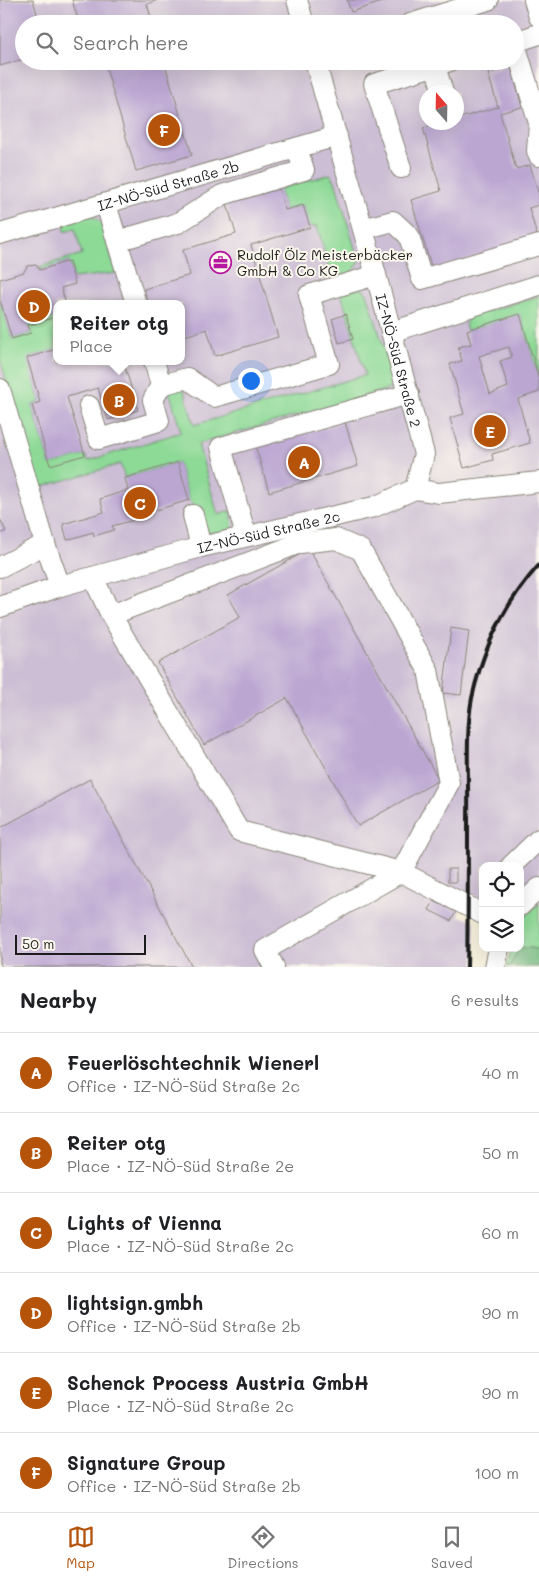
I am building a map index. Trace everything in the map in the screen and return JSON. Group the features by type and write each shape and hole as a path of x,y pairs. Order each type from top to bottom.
{"street":[{"path":"297,0 301,15"},
{"path":"439,15 488,0"},
{"path":"534,0 539,16"},
{"path":"524,40 539,34"},
{"name":"IZ-NÖ-Süd Straße 2","path":"318,70 376,274 424,454 416,488"},
{"path":"401,168 374,84 422,70"},
{"path":"443,70 443,85"},
{"path":"523,70 539,123 537,150 539,156"},
{"name":"IZ-NÖ-Süd Straße 2b","path":"0,234 337,136"},
{"path":"117,241 178,222 222,196 304,170 297,148"},
{"path":"106,204 135,300"},
{"path":"363,228 393,221 409,236 422,279 539,245"},
{"path":"161,385 187,378 214,397 329,364 308,295 376,274"},
{"path":"391,332 539,285"},
{"path":"89,406 99,439 159,421 153,400 161,385 155,365"},
{"path":"0,389 45,544 60,586"},
{"path":"246,536 221,447 409,394"},
{"path":"416,488 439,493 539,482"},
{"name":"IZ-NÖ-Süd Straße 2c","path":"0,607 93,576 201,547 374,507 416,488"},
{"path":"192,515 201,547"},
{"path":"111,615 300,543 336,539 361,550 428,670 449,783 401,872 265,950 274,967"},
{"path":"0,567 45,544"},
{"path":"93,576 111,615 239,831 401,872 479,912"},
{"path":"515,862 539,839"},
{"path":"524,902 539,888"},
{"path":"495,967 498,952"}],"shaded area":[{"path":"0,0 539,0 539,903 524,919 524,862 479,862 479,898 459,895 459,916 475,922 474,967 0,967"}],"green space":[{"path":"330,174 335,181 359,262 354,269 342,275 333,274 330,271 317,226 310,227 303,205 285,210 279,189"},
{"path":"89,216 96,218 101,223 116,273 74,278 69,261 40,270 39,267 82,254 75,229 64,232 65,223"},
{"path":"361,288 367,293 396,387 198,444 218,515 231,511 233,527 230,529 217,533 207,532 197,509 189,500 178,462 125,478 120,464 38,488 0,359 0,300 12,339 31,333 28,325 53,318 53,350 28,358 40,402 32,405 50,465 85,455 88,461 181,432 169,390 175,386 184,390 194,425 365,375 341,293"},
{"path":"539,296 539,379 520,315 467,330 465,325 469,317"},
{"path":"539,903 539,949 524,947 524,919"},
{"path":"524,947 539,949 539,967 509,967 517,952 524,952"},
{"path":"510,952 517,952 509,967 506,967"}],"building":[{"path":"0,0 33,0 37,15 15,15 15,62 0,66"},
{"path":"72,0 158,0 147,4 150,15 77,15"},
{"path":"347,0 388,0 351,12"},
{"path":"107,70 167,70 192,155 136,171"},
{"path":"500,70 512,70 522,107 500,113 516,169 530,165 539,195 539,205 529,208 538,239 432,269 411,200 441,191 424,130 464,130 464,117 498,107 488,73"},
{"name":"Rudolf Ölz Meisterbäcker GmbH & Co KG","path":"279,189 285,210 303,205 310,227 251,245 278,337 215,356 207,329 185,336 185,300 148,300 144,289 190,275 183,250 236,234 227,204"},
{"path":"69,261 75,284 61,288 65,300 53,300 53,318 28,325 31,333 12,339 0,300 0,279 24,272 27,266 36,265 40,270"},
{"path":"346,314 353,339 339,343 332,319"},
{"path":"520,314 539,379 539,392 518,399 530,443 492,454 493,460 464,468 450,418 464,414 450,364 462,361 458,347 471,344 467,330","holes":["509,347 512,357 500,361 508,387 490,394 479,356"]},
{"path":"53,350 53,365 117,365 118,369 125,367 138,410 108,420 98,388 67,397 85,455 50,465 32,405 40,402 27,358"},
{"path":"345,422 358,466 269,492 256,448"},
{"path":"178,462 189,500 137,516 138,519 112,526 114,530 94,536 93,532 67,540 63,524 104,512 100,499 128,490 125,478"},
{"path":"0,519 6,531 0,534"},
{"path":"309,549 439,780 358,826 287,698 204,745 158,663 240,617 228,595"},
{"path":"451,628 469,631 461,695 443,693"},
{"path":"90,779 192,967 2,967 0,963 0,828"},
{"path":"448,869 456,869 456,882 448,882"},
{"path":"434,901 456,912 451,921 429,910"}],"railway":[{"path":"467,967 468,743 472,698 482,661 497,627 516,595 539,565"}],"place":[{"name":"Signature Group","path":"164,130"},
{"name":"Rudolf Ölz Meisterbäcker GmbH & Co KG","path":"221,262"},
{"name":"lightsign.gmbh","path":"34,306"},
{"name":"Reiter otg","path":"119,400"},
{"name":"Schenck Process Austria GmbH","path":"490,431"},
{"name":"Feuerlöschtechnik Wienerl","path":"304,462"},
{"name":"Lights of Vienna","path":"140,503"}]}
